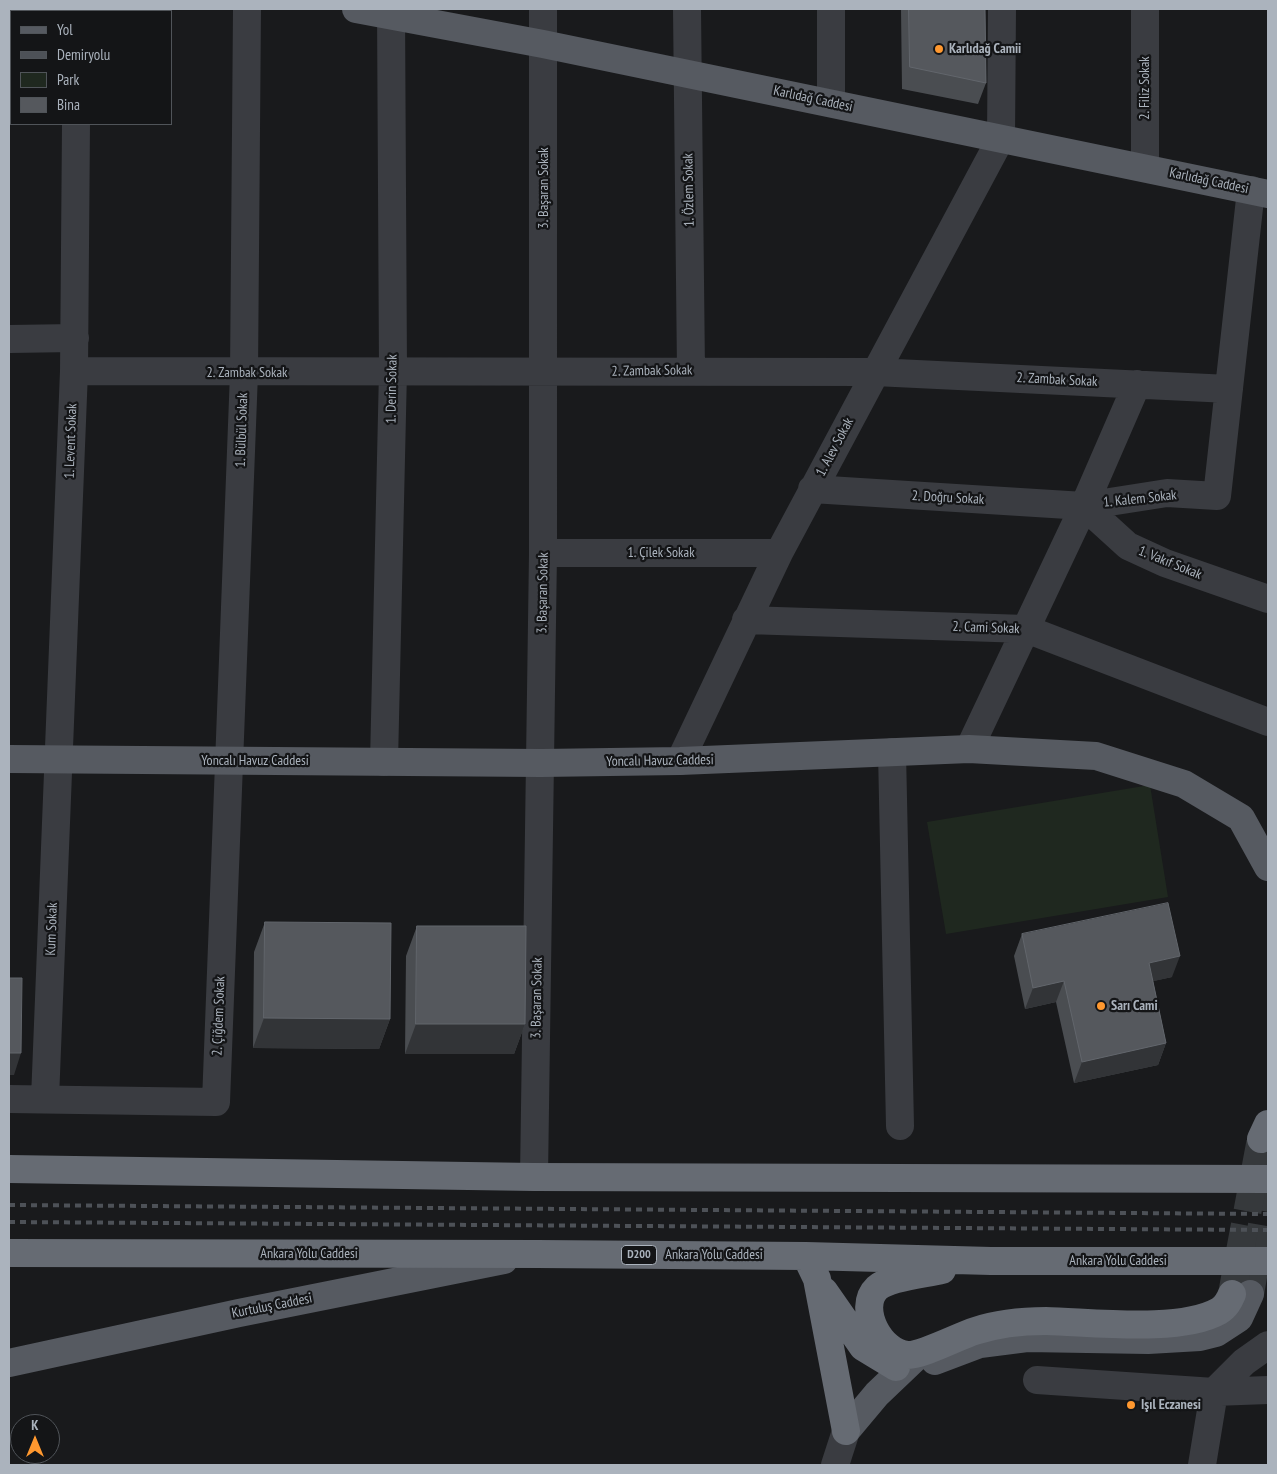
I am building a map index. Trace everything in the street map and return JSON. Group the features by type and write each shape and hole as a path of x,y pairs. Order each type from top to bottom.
{"highway":[{"path":"9,1169 534,1177 1268,1179"},
{"name":"Ankara Yolu Caddesi","path":"9,1253 537,1254 811,1267 991,1261 1268,1261"},
{"path":"991,1261 894,1280 877,1288 871,1297 872,1326 879,1337 890,1348 908,1355 975,1331 1004,1323 1043,1321 1150,1324 1189,1320 1220,1310 1241,1294"},
{"path":"811,1267 863,1347 903,1370"},
{"path":"811,1267 846,1431"}],"main road":[{"name":"Karlıdağ Caddesi","path":"356,9 391,12 1260,192"},
{"name":"Yoncalı Havuz Caddesi","path":"9,759 541,763 680,761 969,749 1096,756 1184,784 1240,818 1268,867"},
{"name":"Kurtuluş Caddesi","path":"9,1363 239,1313 537,1254"},
{"path":"903,1370 980,1344 1018,1339 1148,1340 1200,1337 1216,1333 1240,1318 1241,1294"},
{"path":"846,1431 876,1394 921,1351"}],"street":[{"name":"1. Bülbül Sokak","path":"230,760 244,373 247,9"},
{"name":"3. Başaran Sokak","path":"534,1177 543,554 543,9"},
{"name":"1. Özlem Sokak","path":"687,9 691,370"},
{"path":"831,9 831,103"},
{"path":"1001,138 1002,9"},
{"name":"2. Filiz Sokak","path":"1145,9 1145,168"},
{"name":"1. Derin Sokak","path":"384,762 392,371 391,12"},
{"name":"1. Levent Sokak","path":"58,759 75,338 76,125"},
{"name":"1. Alev Sokak","path":"680,761 746,620 812,489 1001,138"},
{"name":"1. Kalem Sokak","path":"969,749 1084,506 1167,493 1218,496 1229,389 1260,192"},
{"path":"9,339 75,338"},
{"name":"2. Zambak Sokak","path":"74,371 244,373 392,371 544,373 691,370 875,372 1229,389"},
{"path":"1084,506 1138,384"},
{"name":"2. Doğru Sokak","path":"812,489 1084,506"},
{"name":"1. Vakıf Sokak","path":"1084,506 1128,546 1165,563 1268,599"},
{"name":"1. Çilek Sokak","path":"543,554 779,554"},
{"name":"2. Cami Sokak","path":"746,620 1026,629 1268,722"},
{"path":"892,752 900,1126"},
{"name":"Kum Sokak","path":"46,1099 58,759"},
{"name":"2. Çiğdem Sokak","path":"46,1099 216,1102 230,760"},
{"path":"9,1099 46,1099"},
{"path":"1202,1465 1214,1392 1244,1362 1268,1344"},
{"path":"1038,1380 1214,1392 1268,1390"},
{"path":"835,1465 846,1431"}],"green space":[{"path":"1150,785 1168,897 946,934 927,822"}],"building":[{"name":"Karlıdağ Camii","path":"909,9 985,9 986,83 910,67"},
{"name":"Sarı Cami","path":"1168,903 1180,956 1149,963 1166,1043 1082,1062 1064,981 1033,988 1022,934"},
{"path":"265,922 391,923 390,1019 264,1018"},
{"path":"417,926 526,926 525,1024 416,1024"},
{"path":"9,978 22,978 21,1053 9,1053"}],"tunnel":[{"path":"1232,1294 1261,1139"},
{"path":"1250,1294 1268,1190"}],"railway":[{"path":"9,1205 1268,1214"},
{"path":"9,1222 1268,1230"}],"place":[{"name":"Karlıdağ Camii","path":"939,49"},
{"name":"Sarı Cami","path":"1101,1006"},
{"name":"Işıl Eczanesi","path":"1131,1405"}]}
